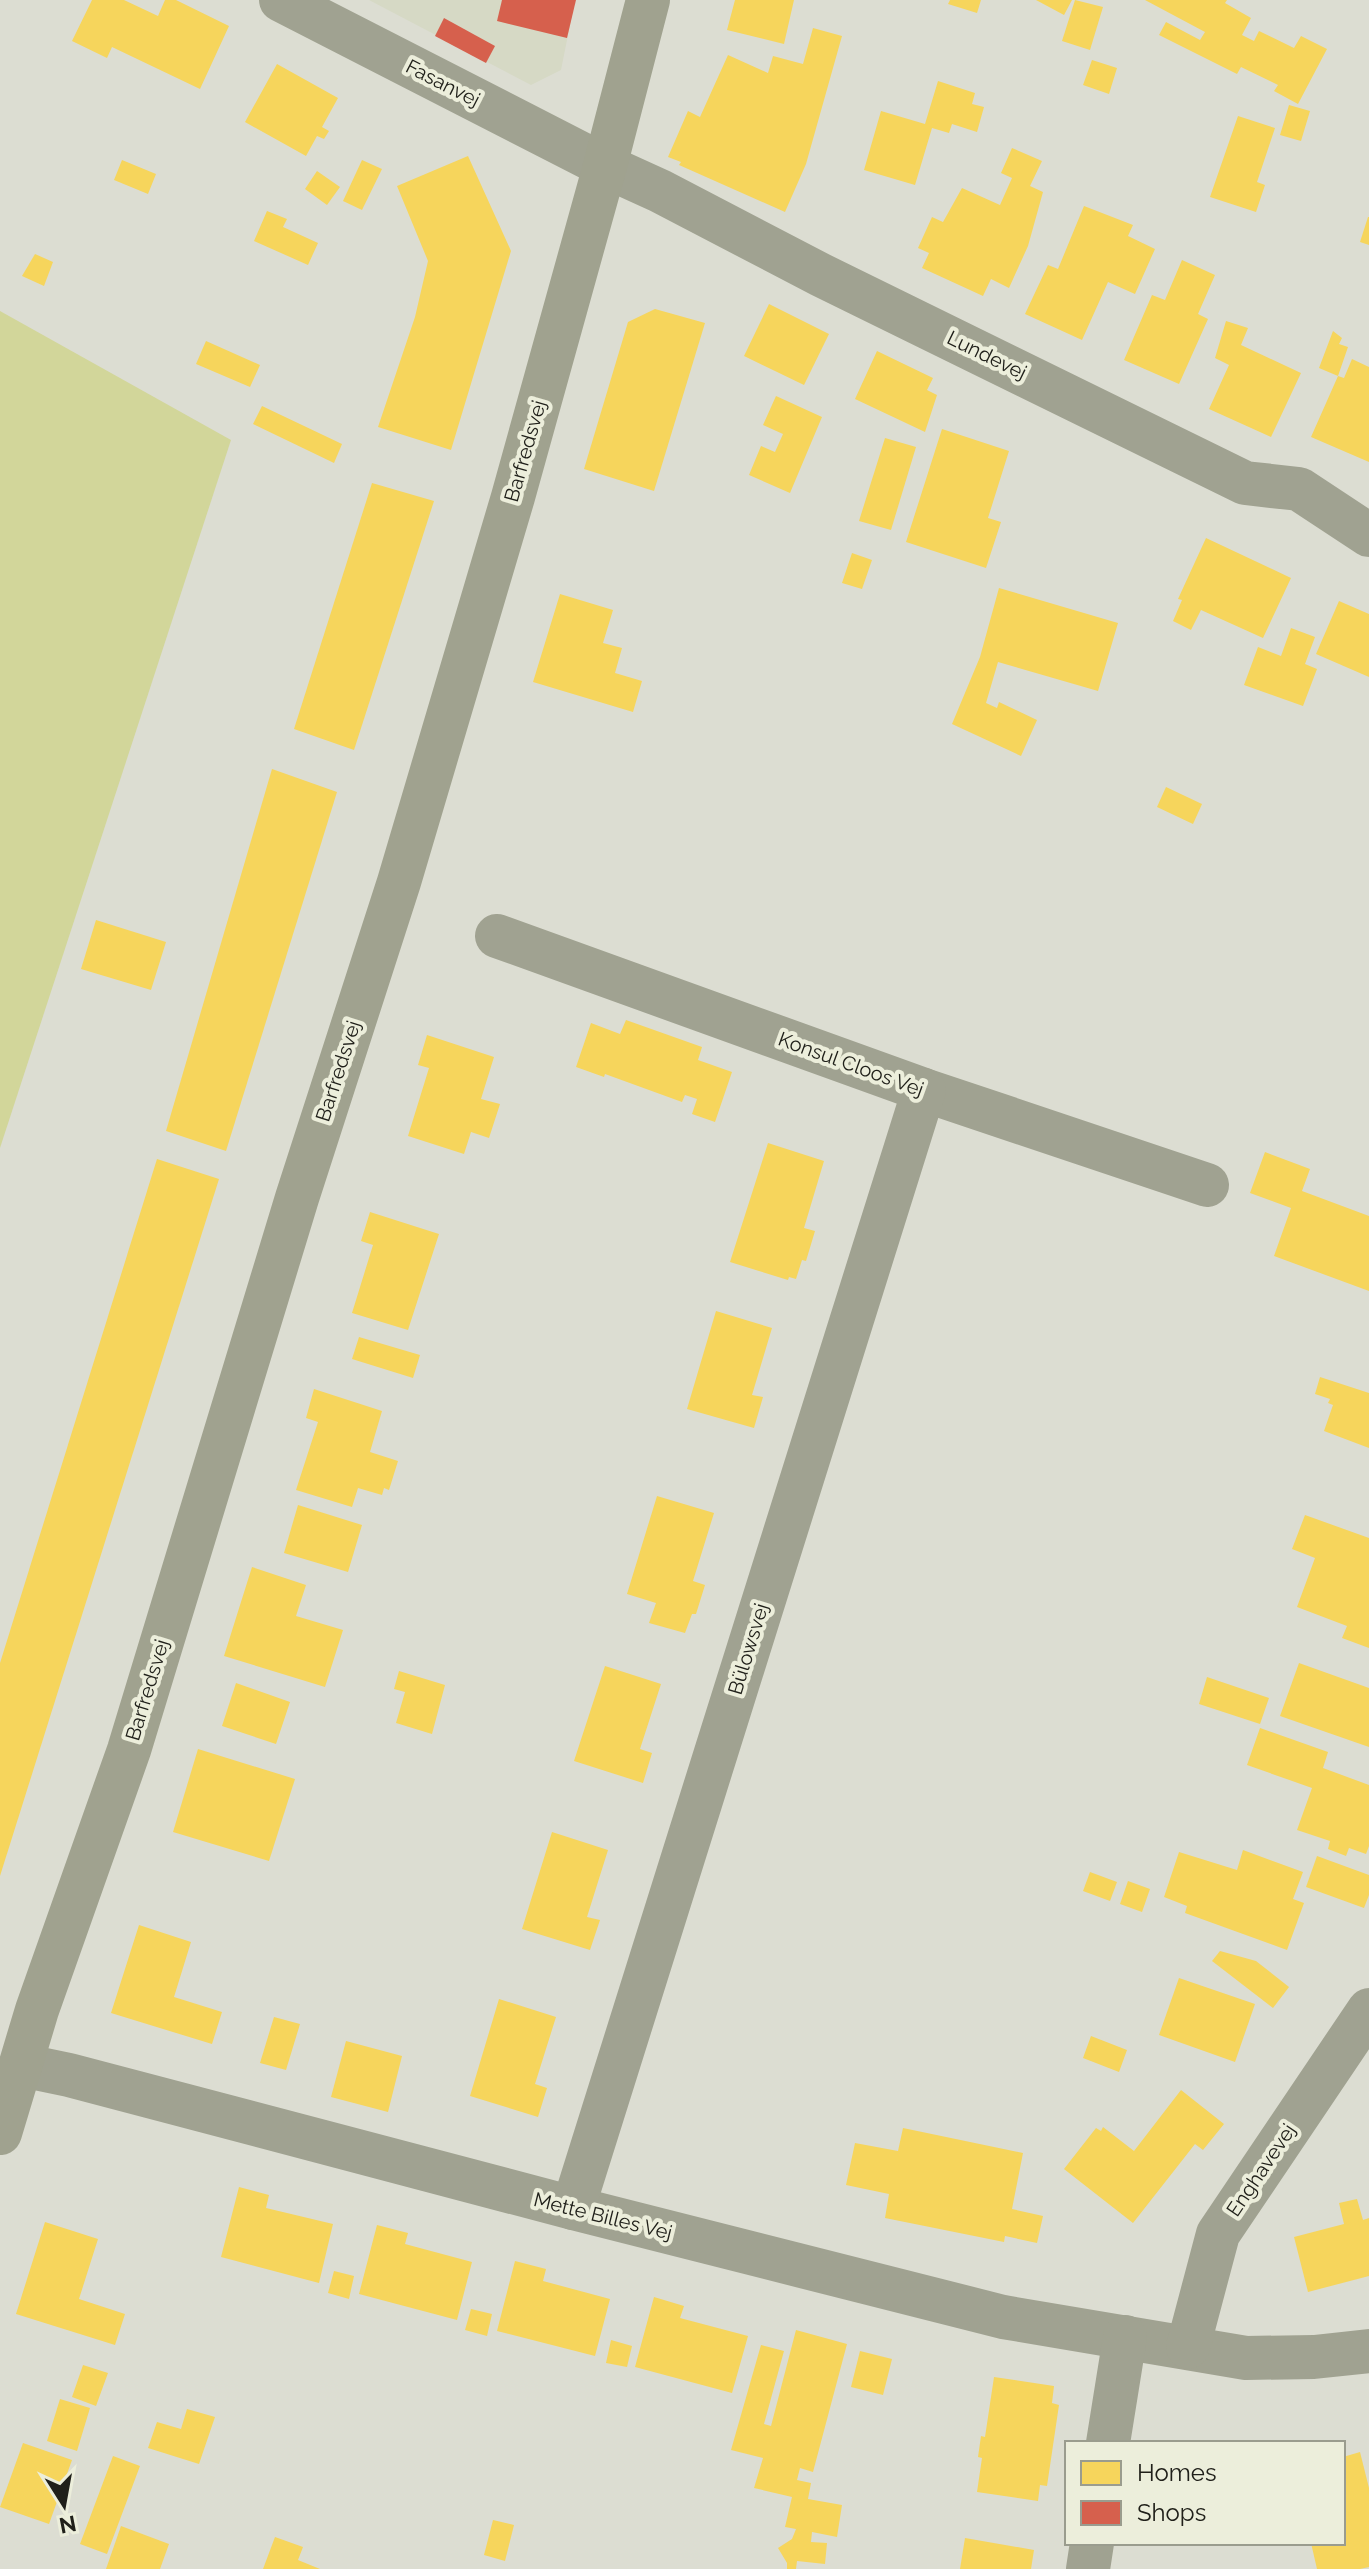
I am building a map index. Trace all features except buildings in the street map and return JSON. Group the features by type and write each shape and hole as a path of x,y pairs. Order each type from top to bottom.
{"street":[{"name":"Fasanvej","path":"281,0 605,166"},
{"name":"Barfredsvej","path":"0,2133 46,1984 129,1750 292,1213 404,867 513,497 648,0"},
{"name":"Lundevej","path":"605,166 1245,483 1299,489 1369,535"},
{"name":"Konsul Cloos Vej","path":"497,936 924,1090 1207,1185"},
{"name":"Bülowsvej","path":"573,2208 924,1090"},
{"name":"Enghavevej","path":"1188,2347 1218,2234 1369,2010"},
{"name":"Mette Billes Vej","path":"21,2065 1003,2317 1246,2358 1314,2357 1369,2351"},
{"path":"1108,2441 1125,2337"},
{"path":"1088,2569 1092,2545"}],"shaded area":[{"path":"369,0 575,0 561,70 531,85"}],"green space":[{"path":"0,311 231,440 0,1148"}]}
